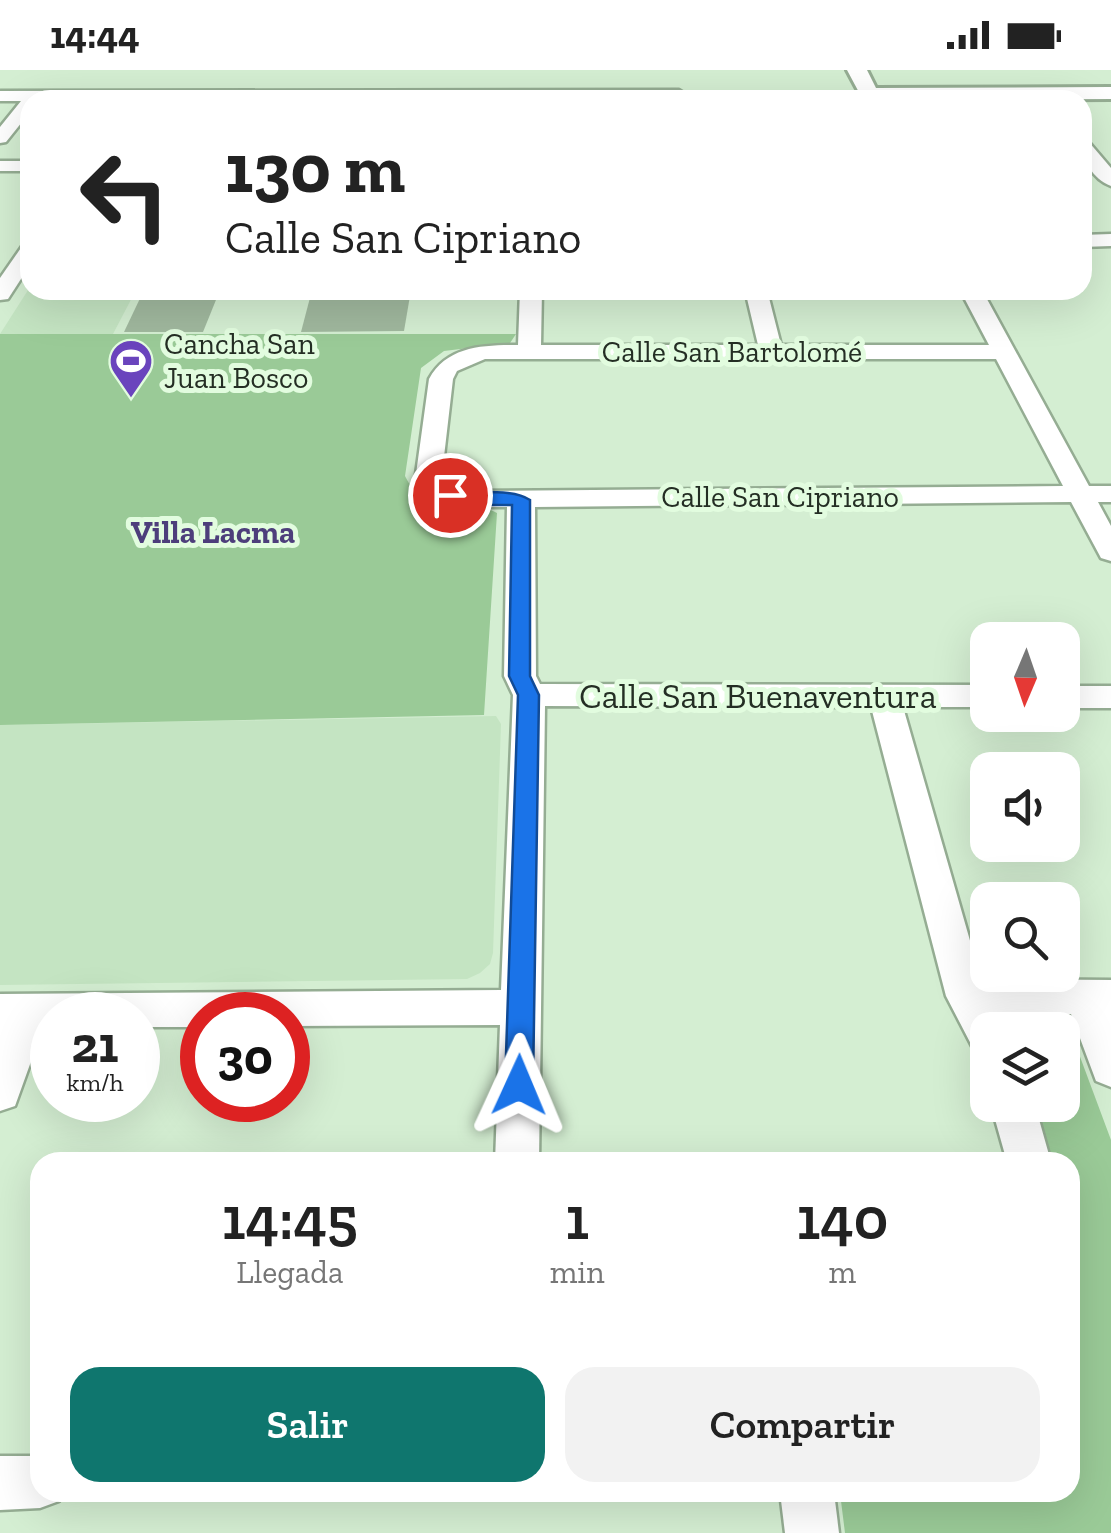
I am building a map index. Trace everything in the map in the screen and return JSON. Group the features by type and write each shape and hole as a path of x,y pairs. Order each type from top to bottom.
{"street":[{"path":"327,90 333,74"},
{"path":"129,90 160,90"},
{"path":"496,90 531,90"},
{"path":"0,138 20,114"},
{"path":"1092,159 1111,180"},
{"path":"0,294 20,263"},
{"path":"529,353 531,300"},
{"path":"759,300 772,352"},
{"path":"977,300 1111,552"},
{"name":"Calle San Bartolomé","path":"450,495 435,487 429,474 440,378 448,366 482,352 1004,352"},
{"name":"Calle San Cipriano","path":"450,495 470,500 521,500 1111,494"},
{"path":"518,1152 529,695 520,676 521,500"},
{"name":"Calle San Buenaventura","path":"529,695 970,696"},
{"path":"884,696 966,996 975,1012"},
{"path":"1080,697 1111,697"},
{"path":"966,996 1098,997 1111,1068"},
{"path":"0,1092 14,1011 520,1007"},
{"path":"1018,1122 1026,1152"},
{"path":"0,1483 30,1482"},
{"path":"808,1502 812,1533"}],"shaded area":[{"path":"22,300 131,300 113,334 0,334"},
{"path":"0,334 516,334 510,343 444,351 421,368 405,476 413,488 435,501 497,513 484,715 0,725"},
{"path":"496,716 501,724 493,953 490,964 480,973 467,979 0,985 0,725"},
{"path":"1080,1057 1111,1140 1111,1533 845,1533 841,1502 1080,1502 1080,1152 1017,1152 1009,1122 1080,1122"}],"building":[{"path":"139,300 216,300 203,332 124,332"},
{"path":"309,300 409,300 404,331 301,332"}],"place":[{"name":"Cancha San Juan Bosco","path":"131,399"}],"district":[{"name":"Villa Lacma","path":"213,532"}],"route":[{"path":"450,495 470,500 521,500 520,676 529,695 519,1085"}]}
